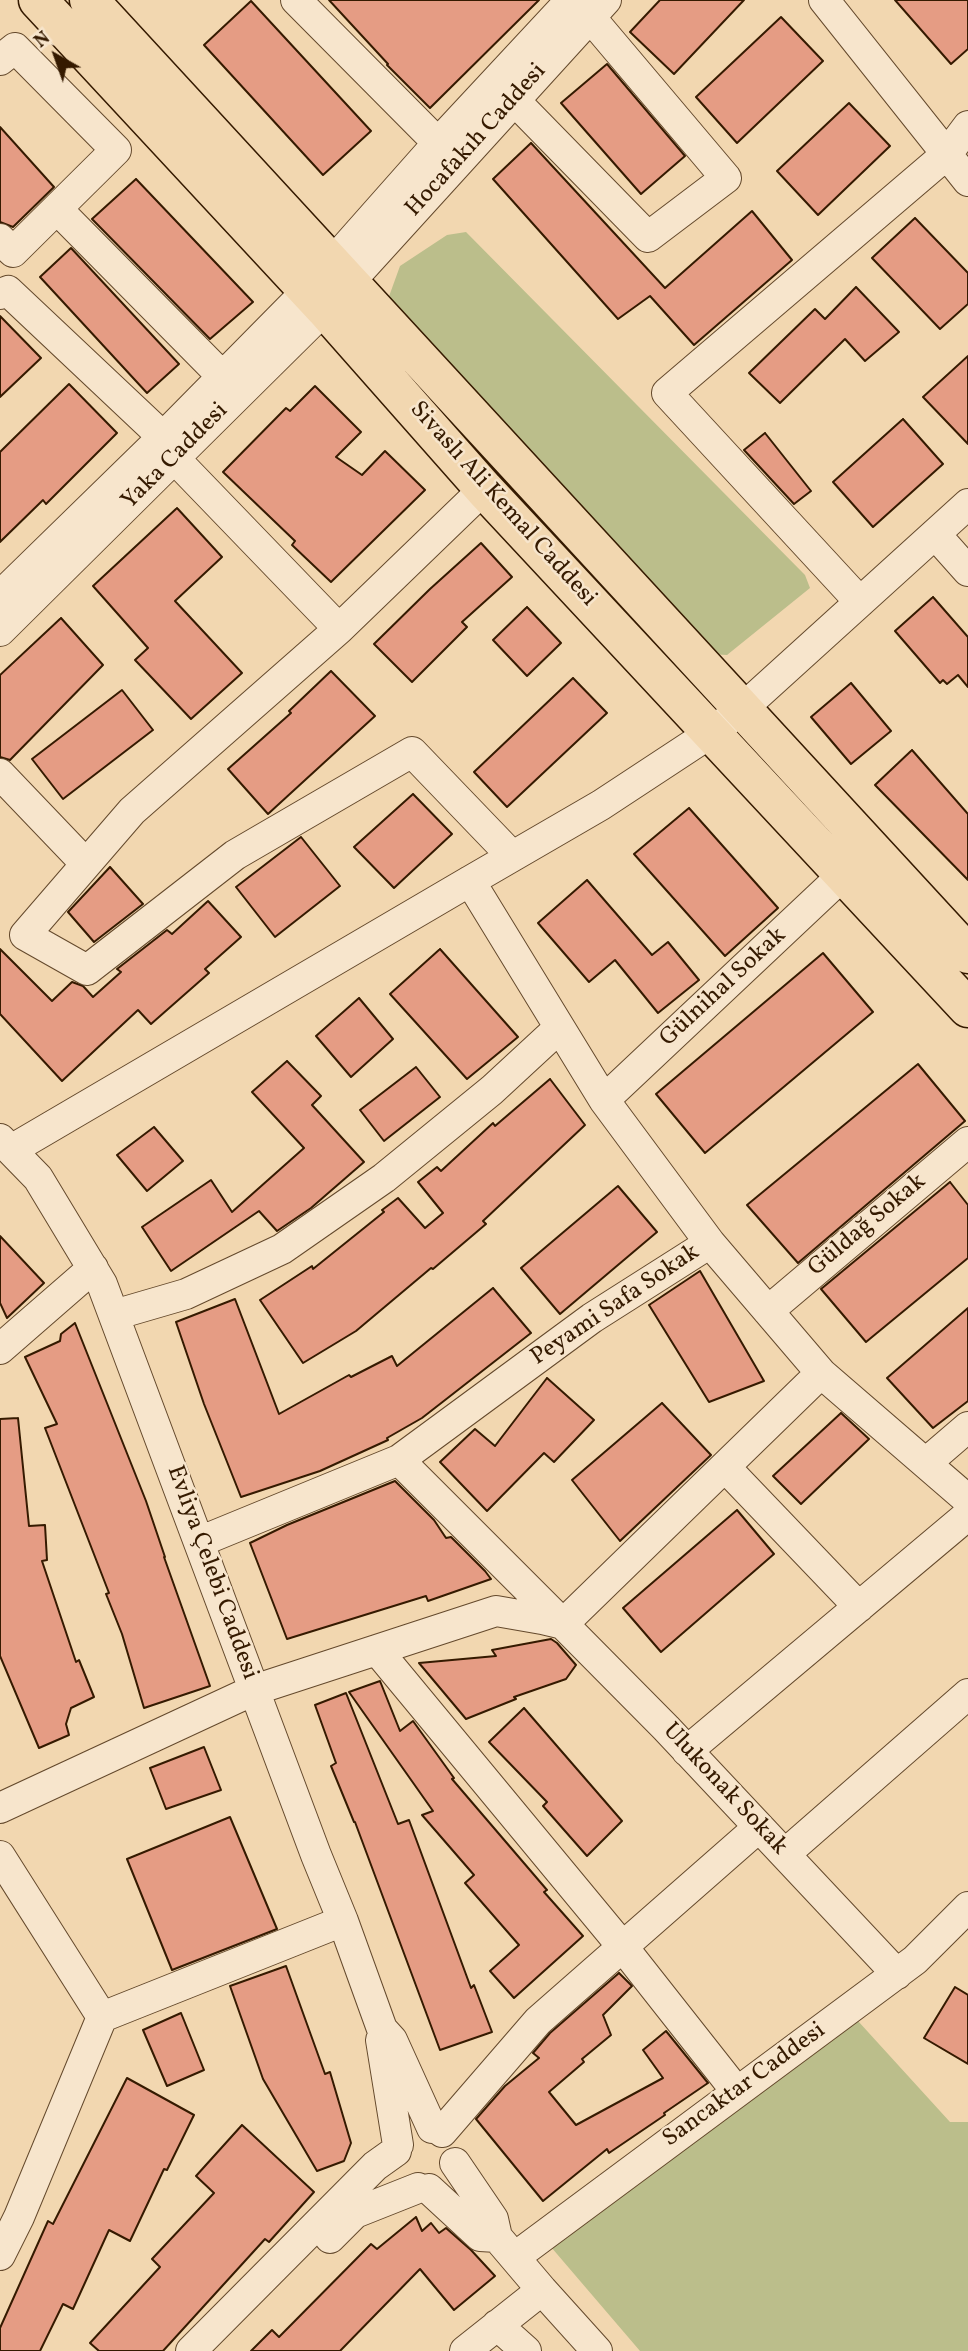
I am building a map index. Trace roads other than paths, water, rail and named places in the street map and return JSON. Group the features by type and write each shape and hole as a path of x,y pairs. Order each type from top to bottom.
{"main road":[{"name":"Sivaslı Ali Kemal Caddesi","path":"38,0 328,286 742,709 968,954"},
{"name":"Sivaslı Ali Kemal Caddesi","path":"89,0 328,286 484,489 968,1008"}],"street":[{"path":"296,0 438,143"},
{"path":"824,0 968,181"},
{"name":"Hocafakıh Caddesi","path":"328,286 514,100 589,6"},
{"name":"Hocafakıh Caddesi","path":"328,286 438,143 589,6"},
{"path":"514,100 648,237 726,178 589,6"},
{"path":"0,60 15,48 116,150 13,252 0,239"},
{"path":"860,602 667,393 947,154 968,126"},
{"path":"57,209 223,377"},
{"name":"Yaka Caddesi","path":"0,596 169,448 223,377 328,286"},
{"name":"Yaka Caddesi","path":"0,631 169,448 328,286"},
{"path":"0,294 8,291 169,448 339,629"},
{"path":"484,489 339,629 132,811 25,935 87,970 235,855 412,752 512,856"},
{"path":"5,1144 601,805 712,733 742,709 968,504"},
{"path":"935,534 968,571"},
{"path":"0,775 86,864"},
{"name":"Gülnihal Sokak","path":"604,1100 843,875"},
{"path":"470,881 558,1029 604,1100 710,1243"},
{"path":"114,1315 186,1294 282,1249 384,1178 492,1090 558,1029"},
{"name":"Güldağ Sokak","path":"768,1311 968,1142"},
{"name":"Evliya Çelebi Caddesi","path":"5,1144 38,1178 102,1284 382,2029 392,2040 437,2130"},
{"name":"Peyami Safa Sokak","path":"199,1542 399,1460 592,1318 710,1243 821,1373 968,1500"},
{"path":"0,1349 93,1268"},
{"path":"0,1808 254,1690 496,1611 553,1622 725,1467 821,1373"},
{"path":"926,1464 968,1427"},
{"name":"Ulukonak Sokak","path":"399,1460 553,1622 687,1751 897,1974"},
{"path":"725,1467 859,1606"},
{"path":"687,1751 968,1516"},
{"path":"377,1650 622,1946 737,2092"},
{"path":"785,1854 968,1694"},
{"path":"437,2130 538,2021 759,1827"},
{"path":"0,1856 102,2017"},
{"name":"Sancaktar Caddesi","path":"506,2247 737,2092 915,1960 968,1907"},
{"path":"0,2255 19,2217 102,2017 343,1920"},
{"name":"Evliya Çelebi Caddesi","path":"382,2029 380,2043 397,2148"},
{"path":"191,2351 412,2131 422,2128 437,2130 449,2139 454,2148 455,2163 449,2177 442,2184 423,2188 355,2213 219,2351"},
{"path":"397,2148 396,2164 405,2181 423,2188 480,2236 506,2247"},
{"path":"455,2163 494,2219 506,2247 597,2351"},
{"path":"465,2351 542,2290"},
{"path":"497,2325 526,2351"}]}
